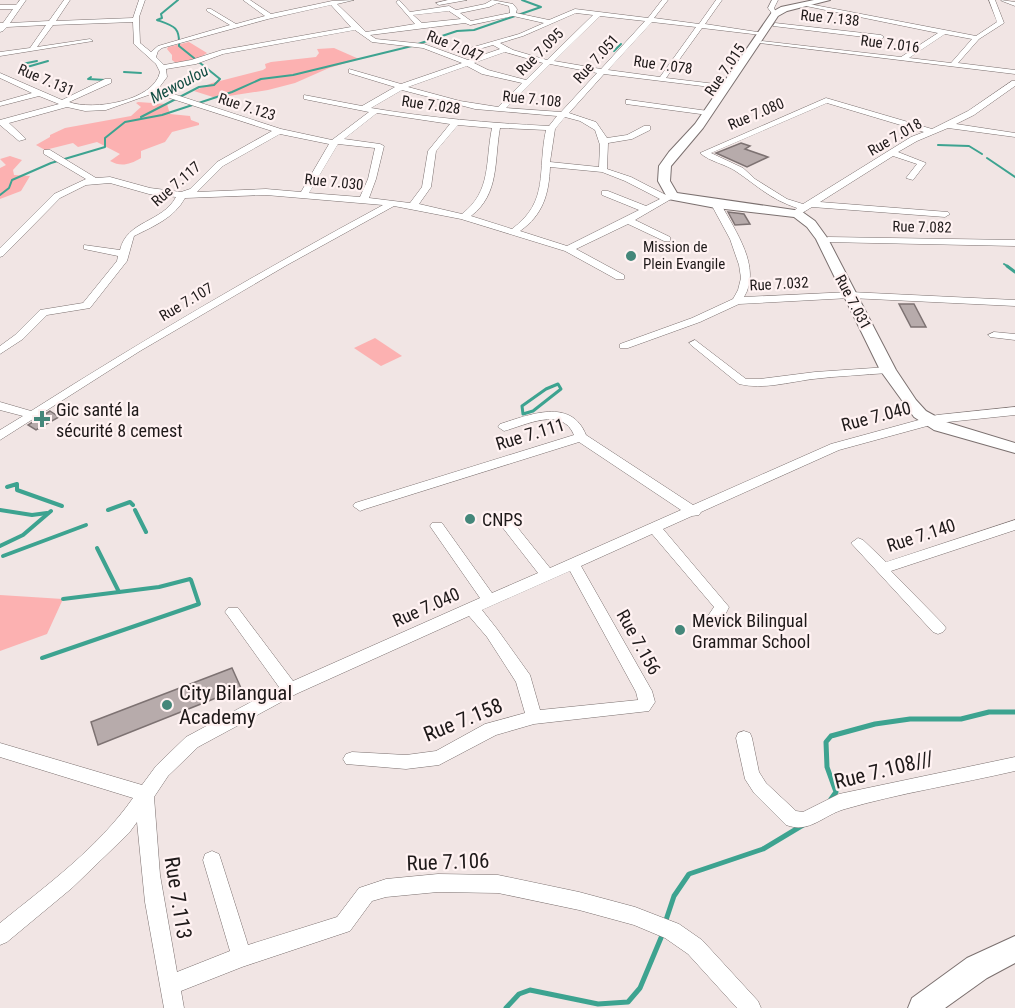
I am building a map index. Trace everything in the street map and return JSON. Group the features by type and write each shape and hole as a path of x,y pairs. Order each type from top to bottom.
{"main road":[{"path":"775,20 784,9 826,0"},
{"name":"Rue 7.015","path":"671,196 664,181 665,166 708,113 723,87 775,20 786,13 840,0"},
{"name":"Rue 7.015","path":"671,196 670,177 674,165 705,128 761,38"},
{"name":"Rue 7.031","path":"671,196 716,204 782,211 804,218 816,229 909,387 933,420 1015,441"},
{"name":"Rue 7.031","path":"671,196 805,208 821,226 888,370 910,403 954,432 1015,448"},
{"path":"922,1008 977,969 1013,952"}],"street":[{"path":"0,32 23,0"},
{"path":"32,50 67,0"},
{"path":"142,0 136,20 137,44 164,72 162,82 153,90"},
{"path":"246,0 270,16"},
{"path":"152,57 155,50 185,37 234,26 302,6 345,0"},
{"path":"389,0 412,3"},
{"path":"428,3 464,0"},
{"path":"408,14 450,9 454,12 487,6 497,0 511,5 514,9 513,14"},
{"name":"Rue 7.051","path":"551,128 650,20 665,0"},
{"path":"662,79 719,0"},
{"path":"775,0 771,8 775,20"},
{"path":"992,0 1001,23"},
{"path":"1004,0 1015,4"},
{"path":"399,2 421,25"},
{"name":"Rue 7.047","path":"332,3 356,28 374,40 424,46 462,60 485,72 529,83"},
{"path":"443,3 464,21"},
{"path":"809,6 978,38"},
{"path":"0,7 18,7"},
{"path":"209,10 234,26"},
{"name":"Rue 7.016","path":"472,49 496,44 572,12 700,26 857,54 1015,72"},
{"path":"364,34 421,25 484,21 513,14 550,22"},
{"name":"Rue 7.095","path":"500,109 598,14"},
{"path":"3,25 136,20"},
{"name":"Rue 7.138","path":"775,20 881,37"},
{"path":"953,65 978,38 1001,23 1010,24"},
{"path":"873,43 901,24"},
{"path":"162,68 244,48 356,28"},
{"path":"903,59 943,32"},
{"path":"0,54 90,41"},
{"name":"Rue 7.078","path":"496,44 504,50 549,63 723,87"},
{"path":"857,54 865,48"},
{"path":"363,109 401,87 504,50"},
{"name":"Rue 7.108","path":"352,71 457,102 562,116 592,123 603,134 604,141"},
{"name":"Rue 7.131","path":"0,75 80,109 103,108 153,90"},
{"path":"1,123 66,103 108,81"},
{"path":"0,85 14,82"},
{"path":"947,125 1015,83"},
{"name":"Rue 7.123","path":"153,90 279,131 336,142 380,146 372,179 363,201"},
{"path":"1005,90 1015,93"},
{"path":"0,104 41,93"},
{"name":"Rue 7.028","path":"307,97 363,109 456,122 496,127 551,128"},
{"name":"Rue 7.080","path":"931,131 826,100 704,153 740,170 774,195 805,208 945,214"},
{"path":"629,102 708,113"},
{"path":"303,194 336,142 375,111"},
{"path":"412,206 421,199 426,188 432,150 456,122"},
{"path":"1,123 22,139"},
{"name":"Rue 7.018","path":"805,208 892,153 931,131 947,125 1015,135"},
{"path":"464,217 479,205 484,194 492,164 492,143 496,127"},
{"path":"513,232 526,224 540,208 551,128"},
{"path":"603,170 604,141 629,137 647,128"},
{"name":"Rue 7.117","path":"0,351 19,337 44,312 86,306 115,273 125,254 128,236 163,217 176,206 182,195 192,191 227,160 279,131"},
{"path":"47,152 93,180"},
{"path":"892,153 922,163 910,178"},
{"path":"546,164 603,170 671,196"},
{"name":"Rue 7.030","path":"0,254 4,245 57,195 75,185 93,180 111,180 149,191 182,195 266,192 412,206 464,217 568,249 620,277"},
{"path":"605,194 645,210"},
{"path":"568,249 671,196"},
{"name":"Rue 7.107","path":"0,436 136,349 255,279 393,203"},
{"path":"716,204 744,264 745,288 737,301"},
{"path":"628,220 667,239"},
{"name":"Rue 7.082","path":"828,240 1015,243"},
{"path":"87,247 125,254"},
{"name":"Rue 7.032","path":"624,346 696,320 737,301 855,296 1015,303"},
{"path":"994,335 1015,337"},
{"path":"694,343 743,382 760,383 815,375 888,370"},
{"path":"0,406 33,415"},
{"name":"Rue 7.040","path":"0,935 65,882 123,827 162,771 192,742 290,689 694,512 835,447 933,420 1015,411"},
{"path":"504,427 545,416 563,416 576,425 582,437"},
{"name":"Rue 7.111","path":"360,506 582,437 619,464 694,512"},
{"path":"508,525 548,575"},
{"name":"Rue 7.140","path":"938,628 885,573 884,568 1015,525"},
{"path":"437,526 489,600"},
{"path":"655,529 722,608 711,623"},
{"path":"858,543 884,568"},
{"name":"Rue 7.156","path":"534,717 643,706 647,702 644,691 573,564"},
{"name":"Rue 7.158","path":"352,759 406,762 439,758 491,729 534,717 524,680 492,633 471,608"},
{"path":"233,612 290,689"},
{"name":"Rue 7.108///","path":"744,738 751,774 760,788 792,819 805,820 839,802 1015,764"},
{"path":"0,750 145,794"},
{"name":"Rue 7.113","path":"145,794 146,849 155,917 174,1008"},
{"path":"212,860 242,957"},
{"name":"Rue 7.106","path":"169,985 242,957 343,924 366,894 386,888 438,883 498,884 634,916 672,932 695,947 751,1008"}],"shaded area":[{"path":"189,42 207,53 199,58 176,63 172,60 168,47"},
{"path":"334,48 359,59 329,68 295,83 268,90 216,98 194,91 212,83 263,70 266,68 265,64 271,62 316,57 319,53 317,49"},
{"path":"136,103 167,104 170,114 190,116 191,120 199,125 172,132 165,142 141,151 141,158 125,164 110,161 120,154 97,142 78,147 73,143 45,150 36,145 65,128 131,116 141,107"},
{"path":"10,156 22,160 13,170 14,175 30,176 21,191 0,199 0,168 6,165 0,159"},
{"path":"375,338 402,356 381,366 354,348"},
{"path":"0,595 63,599 47,634 0,651"}],"building":[{"path":"741,143 750,146 745,149 768,157 747,167 716,153"},
{"path":"728,212 744,214 750,224 735,225"},
{"path":"899,304 914,304 926,327 911,327"},
{"name":"Gic santé la sécurité 8 cemest","path":"50,411 59,417 36,430 28,425"},
{"name":"City Bilangual Academy","path":"232,668 241,688 98,745 91,722"}],"waterway":[{"name":"Mewoulou","path":"141,117 199,87 214,85 220,79 179,46 175,28 157,20 162,18 161,14 178,0"},
{"path":"0,195 9,188 12,180 51,163 105,147 105,138 125,122 162,115 232,92 261,79 293,75 412,46 457,31 474,30 541,7 522,0"},
{"path":"614,51 621,44"},
{"path":"22,64 37,61"},
{"path":"27,67 48,61"},
{"path":"124,72 141,73"},
{"path":"91,77 88,79 106,80"},
{"path":"938,145 969,146 982,154"},
{"path":"987,158 1015,177"},
{"path":"1004,264 1009,267"},
{"path":"1007,266 1015,272"},
{"path":"558,384 561,389 533,411 523,414 522,406 546,389 558,384"},
{"path":"7,487 17,484 17,490 62,506"},
{"path":"108,510 130,502 133,505"},
{"path":"0,510 32,515 47,513"},
{"path":"135,510 146,532"},
{"path":"0,546 23,535 51,511"},
{"path":"3,556 86,525"},
{"path":"97,548 119,592"},
{"path":"119,592 159,587 190,579"},
{"path":"42,658 199,604 191,580"},
{"path":"63,599 119,592"},
{"path":"831,799 836,792 827,767 826,742 831,736 875,724 910,719 961,719 989,712 1015,712"},
{"path":"665,923 674,896 689,874 763,849 803,825"},
{"path":"506,1008 519,994 530,990 598,1004 628,1002 640,988 663,933"}],"place":[{"name":"Mission de Plein Evangile","path":"631,256"},
{"name":"Gic santé la sécurité 8 cemest","path":"42,419"},
{"name":"CNPS","path":"470,519"},
{"name":"Mevick Bilingual Grammar School","path":"680,630"},
{"name":"City Bilangual Academy","path":"167,705"}]}
